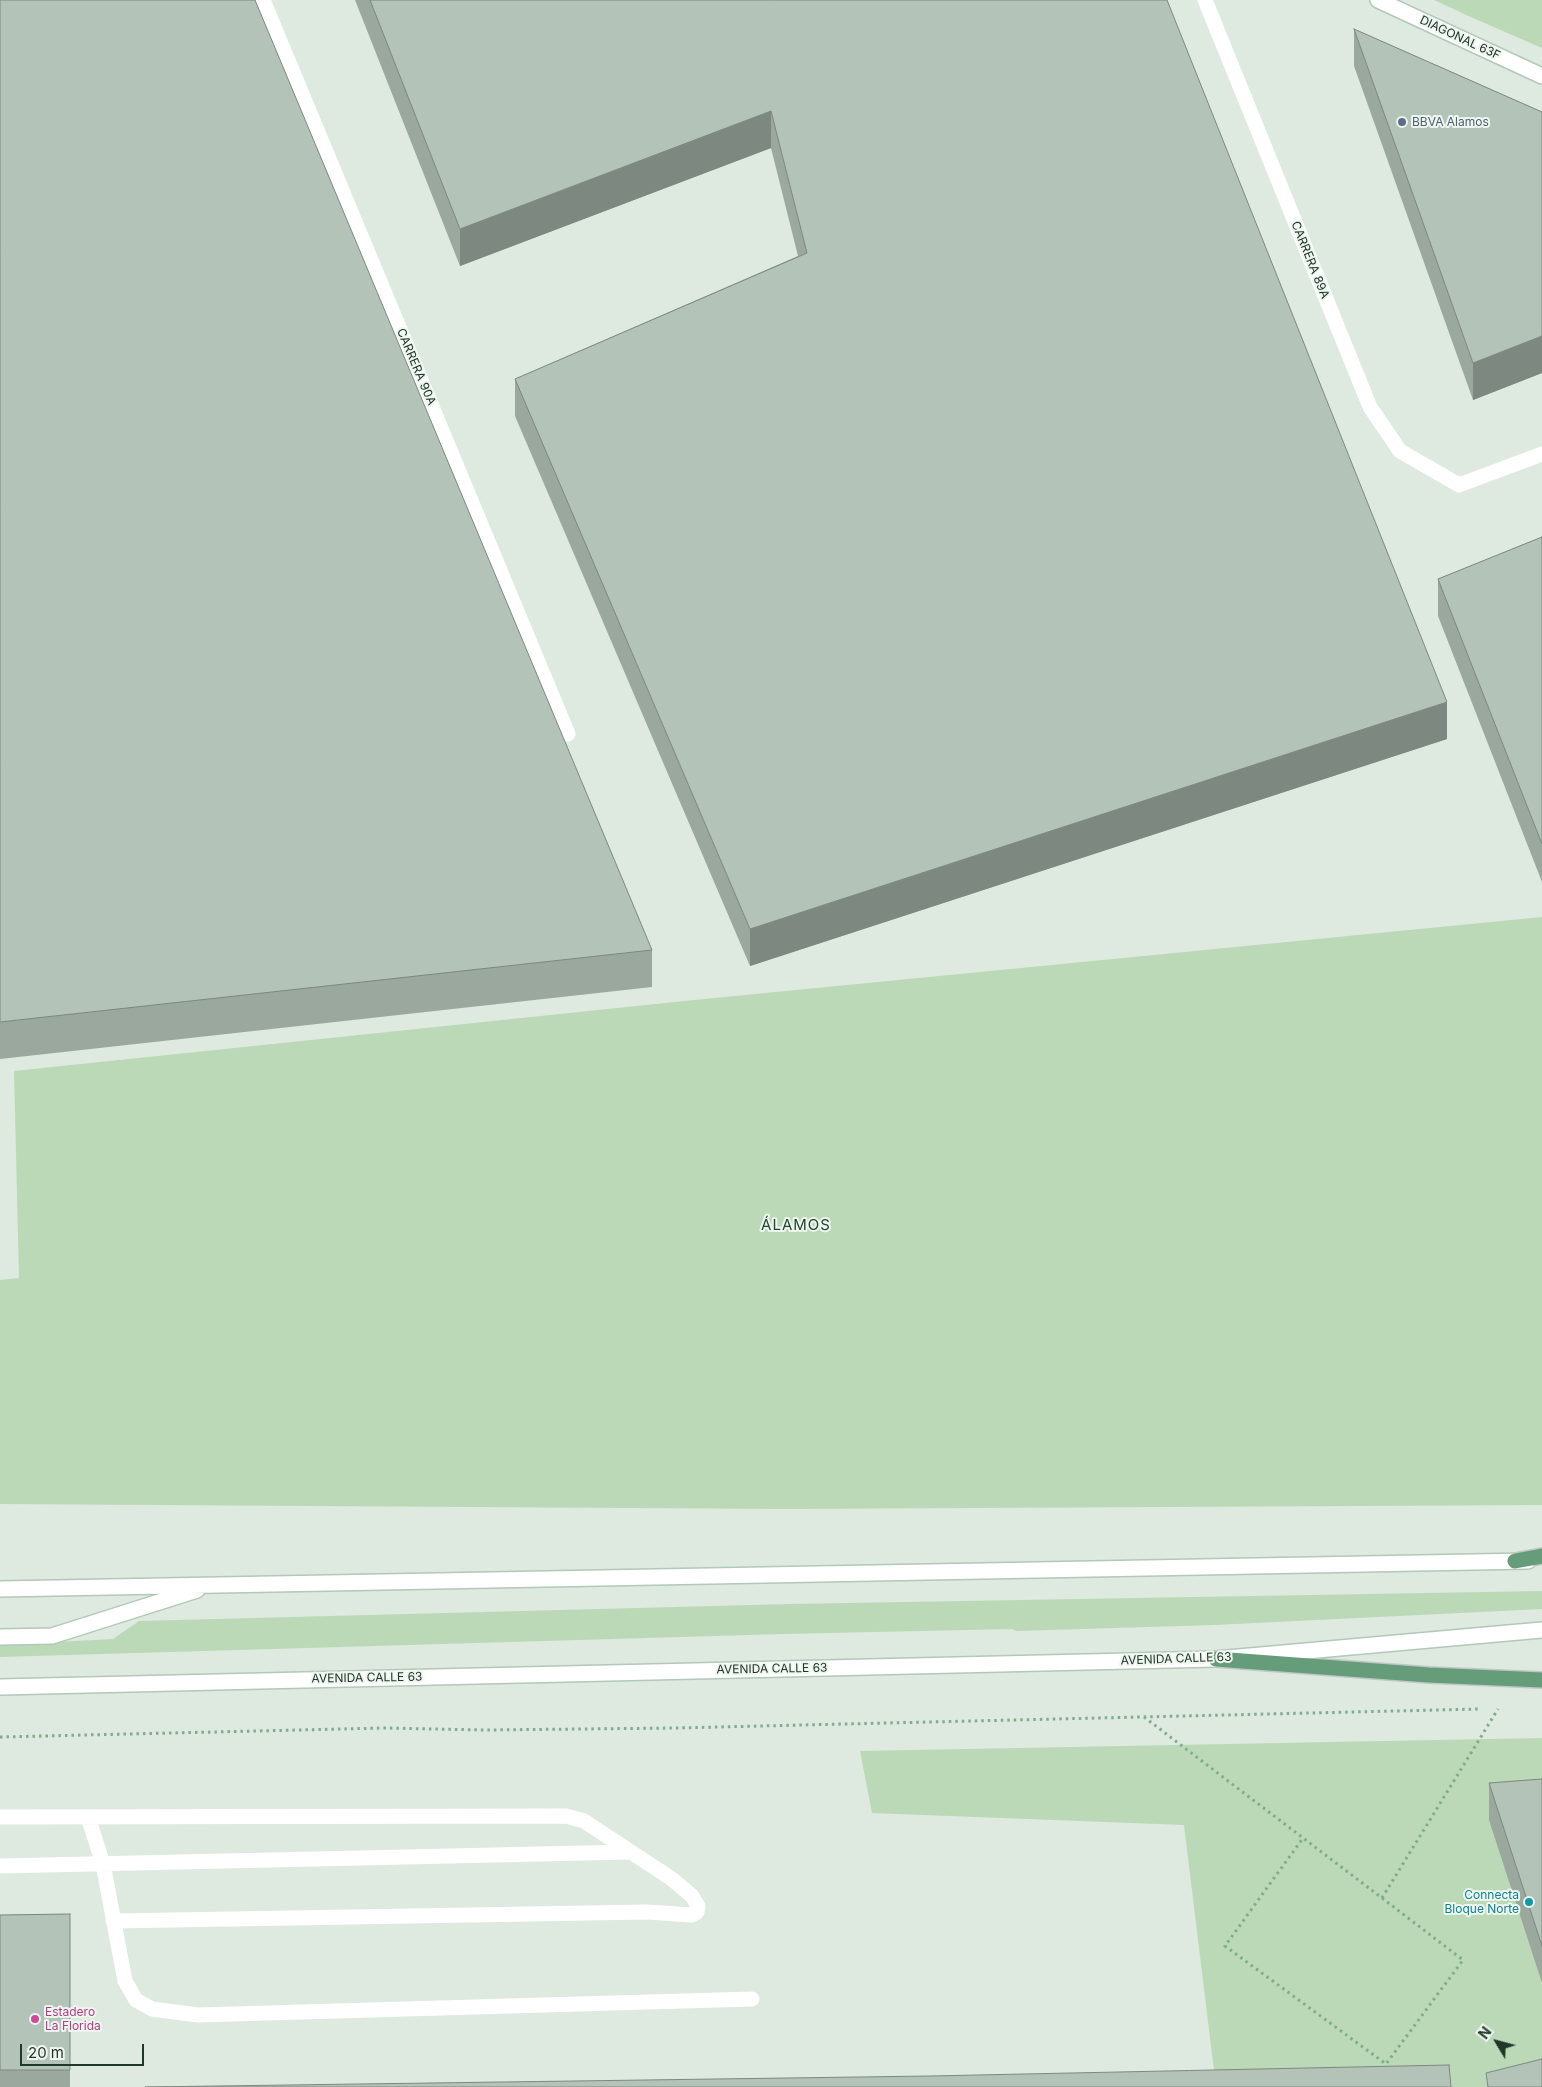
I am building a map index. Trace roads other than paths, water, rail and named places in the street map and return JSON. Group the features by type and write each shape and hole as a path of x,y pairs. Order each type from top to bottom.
{"main road":[{"name":"CARRERA 90A","path":"263,0 568,734"},
{"name":"CARRERA 89A","path":"1205,0 1370,407 1400,451 1459,485 1542,454"},
{"name":"DIAGONAL 63F","path":"1378,0 1542,76"},
{"path":"1515,1561 1542,1556"},
{"path":"0,1589 1542,1561"},
{"path":"0,1637 52,1636 213,1585"},
{"name":"AVENIDA CALLE 63","path":"0,1687 1216,1659 1542,1630"},
{"path":"1216,1659 1429,1675 1542,1680"},
{"path":"0,1817 566,1816 584,1821 672,1879 692,1896 698,1906 695,1914 647,1912 113,1921"},
{"path":"88,1817 103,1864 128,1990 144,2006 168,2012 198,2015 752,1999"},
{"path":"0,1866 629,1852"}],"place":[{"name":"BBVA Alamos","path":"1402,122"},
{"name":"Connecta Bloque Norte","path":"1529,1902"},
{"name":"Estadero La Florida","path":"35,2019"}],"district":[{"name":"ÁLAMOS","path":"796,1225"}]}
